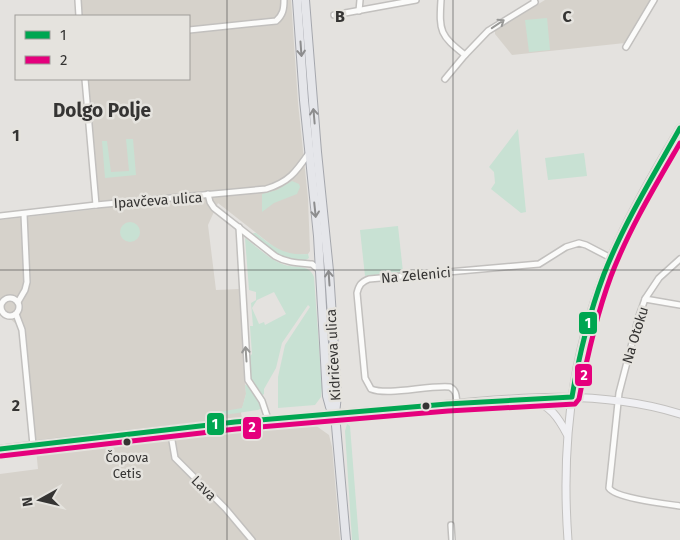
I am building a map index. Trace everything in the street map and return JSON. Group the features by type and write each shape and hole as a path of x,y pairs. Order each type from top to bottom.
{"main road":[{"name":"Kidričeva ulica","path":"297,0 309,153 318,236 327,396 330,407 335,414"},
{"name":"Kidričeva ulica","path":"305,0 312,99 329,271 337,396 335,414"},
{"path":"335,414 346,540"}],"street":[{"path":"78,0 79,15"},
{"path":"190,30 276,20 281,17 284,9 284,0"},
{"path":"359,11 360,0"},
{"path":"334,15 416,0"},
{"path":"441,0 440,22 443,35 464,55"},
{"path":"626,47 654,0"},
{"path":"445,79 483,35 494,26 535,1"},
{"path":"85,80 96,205"},
{"path":"568,540 566,475 568,435 572,397 587,326 610,258 641,196 680,128"},
{"path":"208,194 266,189 279,185 295,173 309,153"},
{"name":"Ipavčeva ulica","path":"0,216 208,194 214,208 260,246 282,260 292,263 312,264 319,270"},
{"path":"18,302 8,298 2,302 0,307 2,313 11,317 16,314 19,307 18,302 27,282 24,214"},
{"path":"239,227 248,380 262,401 268,419"},
{"name":"Na Zelenici","path":"457,404 456,393 450,387 382,391 371,389 365,378 357,293 362,281 539,264 566,247 579,243 610,258"},
{"name":"Na Otoku","path":"680,259 659,278 645,299 639,316 618,397 609,485 610,491 639,500 680,506"},
{"path":"645,299 680,305"},
{"path":"16,314 22,330 33,445"},
{"path":"0,449 268,419 526,399 618,397 680,414"},
{"path":"526,399 538,402 555,414 568,435"},
{"name":"Lava","path":"170,429 175,458 225,508 252,540"},
{"path":"451,525 452,540"}],"shaded area":[{"path":"76,0 291,0 298,103 308,199 310,251 308,254 296,255 285,253 274,247 218,203 208,225 216,290 239,289 246,394 241,413 244,428 315,425 329,435 332,447 340,540 0,540 0,474 38,469 24,331 0,310 0,220 97,209 84,80 190,80 190,15 78,15"},
{"path":"545,0 650,0 625,43 512,55 495,34 495,30"}],"green space":[{"path":"547,18 550,50 529,52 525,20"},
{"path":"518,129 526,212 521,213 491,189 495,183 494,172 489,167"},
{"path":"126,139 133,139 136,175 105,178 102,141 107,141 111,172 129,171"},
{"path":"584,153 587,176 548,180 545,158"},
{"path":"292,181 299,184 300,187 297,194 274,203 262,212 262,194 277,190"},
{"path":"130,222 137,225 140,232 137,239 130,242 123,239 120,232 123,225"},
{"path":"398,226 403,272 365,276 360,230"},
{"path":"253,233 256,233 280,250 293,254 308,254 309,258 303,261 295,261 278,255 256,239"},
{"path":"245,238 277,262 305,268 312,273 314,277 322,388 321,397 315,405 278,408 278,377 285,345 310,307 308,305 282,343 276,368 264,389 264,394 260,397 262,408 217,416 219,412 242,408 246,394 245,385 250,386 248,358 252,354 250,326 253,326 251,303 256,300 256,292 249,290","holes":["274,292 286,314 265,325 264,322 259,324 252,308 257,300"]},
{"path":"347,424 350,426 359,540 352,540 345,431"}],"transit line":[{"name":"1","path":"0,449 235,422 447,404 572,397 585,335 604,274 630,218 680,128"},
{"name":"2","path":"1,456 236,429 448,411 575,404 579,399 592,337 611,276 634,225 680,143"}],"place":[{"name":"Čopova Cetis","path":"127,442"}],"district":[{"name":"Dolgo Polje","path":"102,110"}]}
